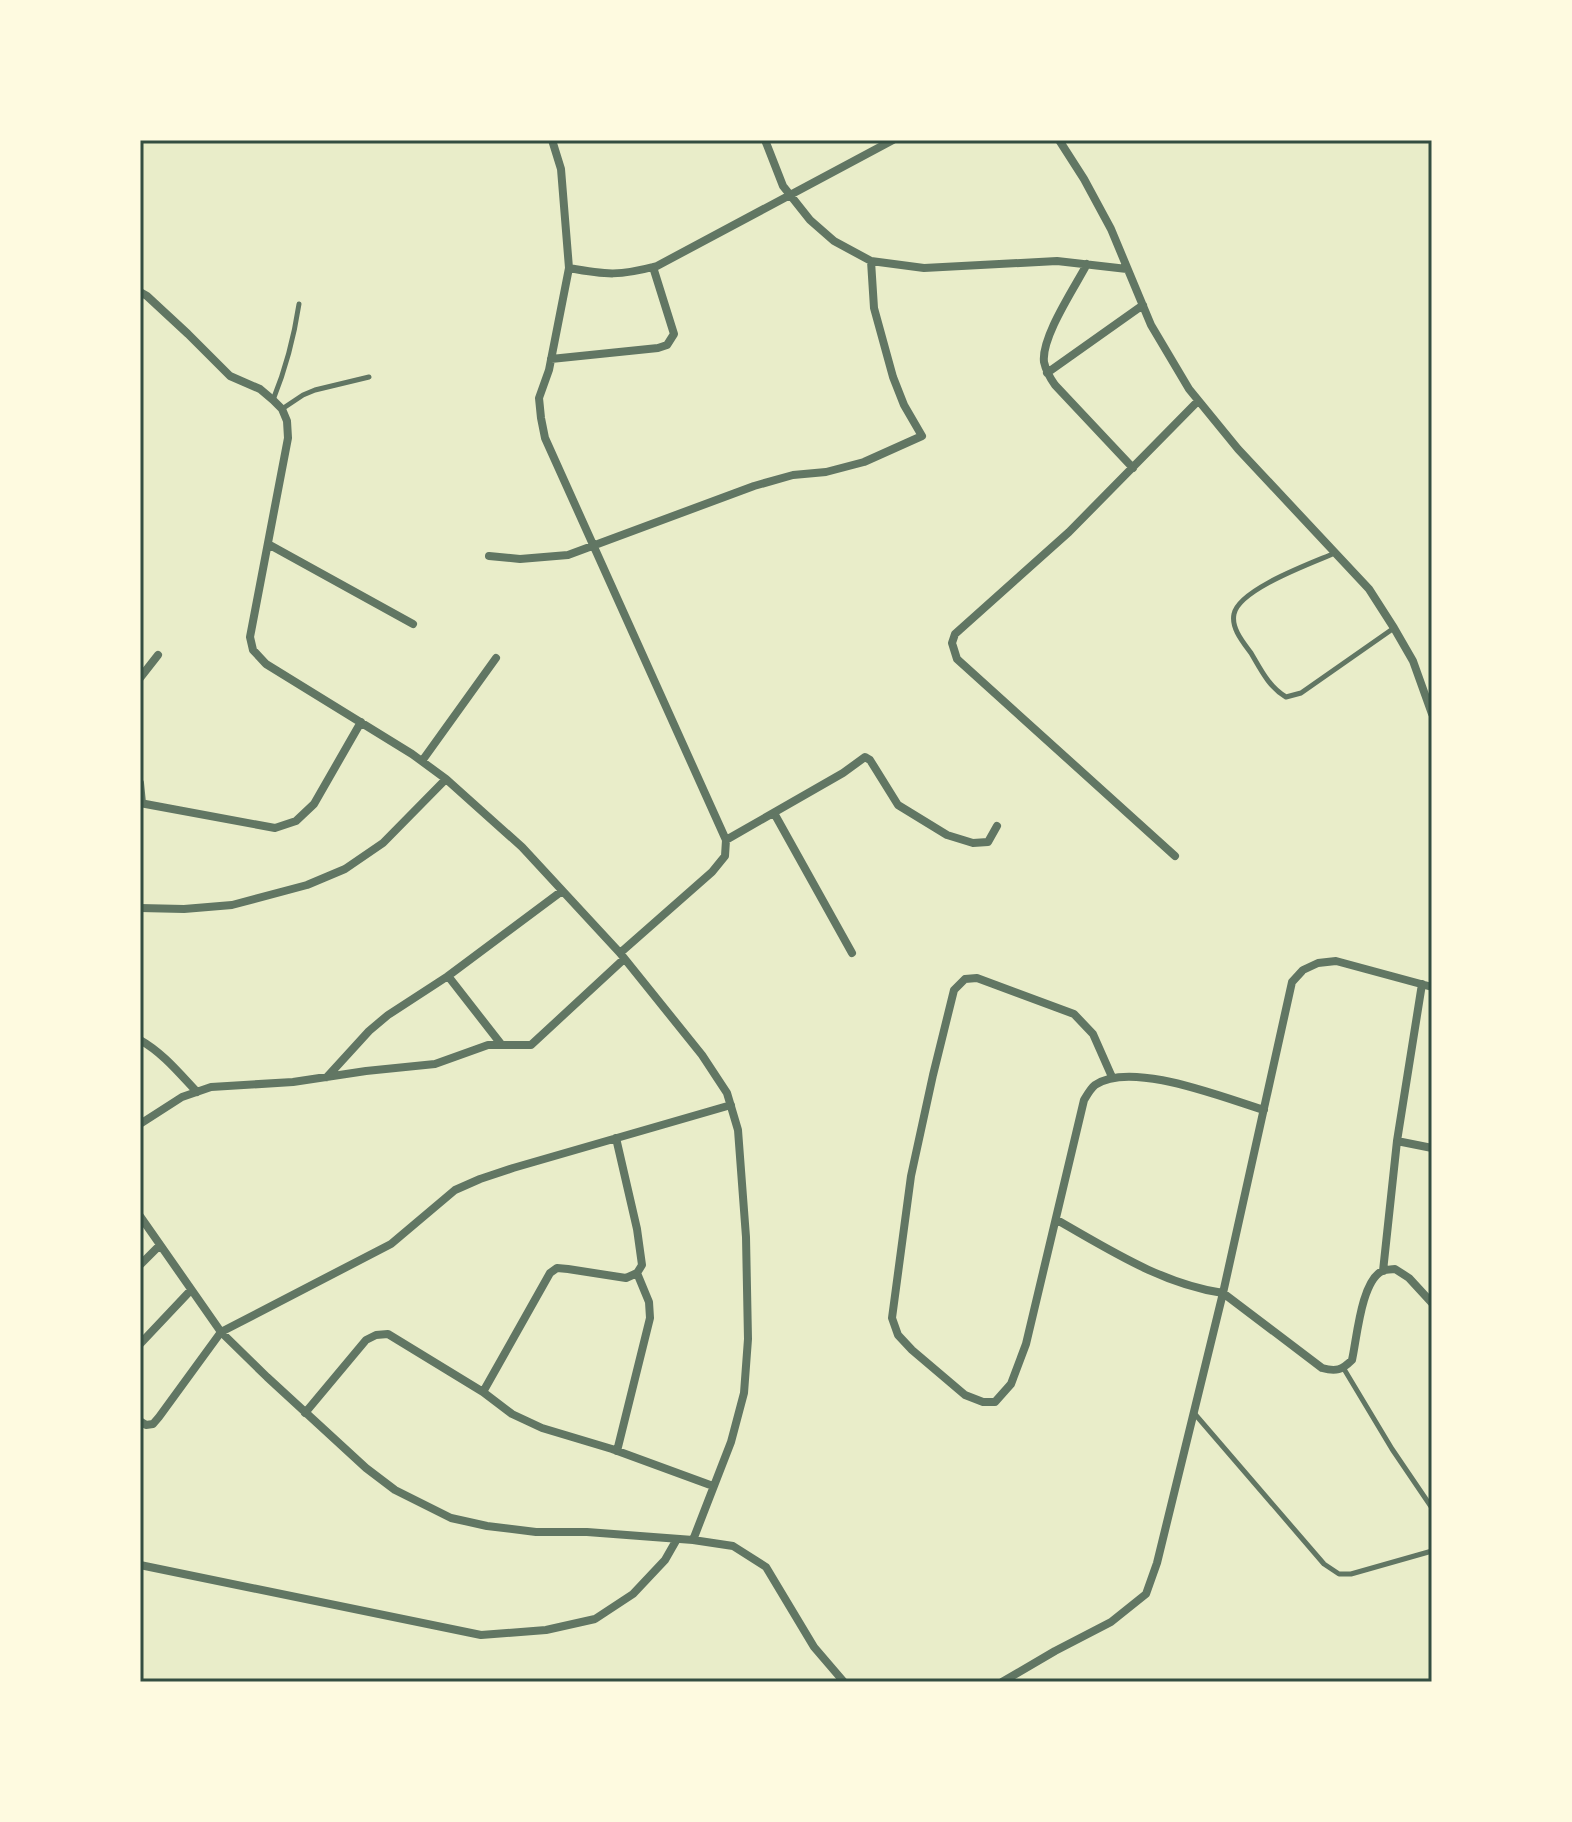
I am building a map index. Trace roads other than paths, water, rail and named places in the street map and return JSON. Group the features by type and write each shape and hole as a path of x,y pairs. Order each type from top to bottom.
{"street":[{"path":"140,1124 182,1097 211,1087 252,1086 435,1064 488,1045 531,1045 725,856 726,840 545,438 539,398 549,370 569,268 561,169 552,140"},
{"path":"765,140 783,186 810,220 834,241 871,261 924,268 1057,261 1127,269"},
{"path":"569,268 620,275 653,267 893,140"},
{"path":"1059,140 1104,217 1168,357 1198,401 1238,449 1369,589 1413,661 1432,714"},
{"path":"489,556 547,559 568,555 754,486 793,475 826,472 864,462 922,436 904,405 893,377 874,308 871,261"},
{"path":"1087,264 1046,341 1044,363 1055,385 1133,468"},
{"path":"551,359 667,345 674,334 653,267"},
{"path":"140,292 230,376 260,389 273,400 282,409 287,421 288,438 250,637 253,650 266,664 422,761 522,847 622,956 702,1055 727,1093 738,1130 746,1237 748,1339 744,1393 731,1442 693,1540"},
{"path":"1047,373 1143,305"},
{"path":"1175,856 957,659 952,643 955,634 1069,532 1198,401"},
{"path":"268,544 413,624"},
{"path":"140,678 158,655"},
{"path":"422,761 496,658"},
{"path":"140,783 141,803 275,828 296,821 314,804 361,722"},
{"path":"726,840 843,773 865,757 870,760 898,805 947,835 973,843 988,842 997,826"},
{"path":"140,908 184,909 232,905 333,875 383,843 446,779"},
{"path":"774,813 852,953"},
{"path":"327,1077 388,1015 448,976 562,891"},
{"path":"1002,1682 1111,1622 1146,1594 1157,1563 1223,1293 1292,982 1303,970 1318,963 1336,961 1427,986 1397,1141 1383,1271"},
{"path":"448,976 501,1044"},
{"path":"1112,1077 1093,1034 1074,1014 977,978 965,979 954,990 911,1176 892,1318 898,1335 912,1350 965,1395 983,1402 995,1402 1011,1384 1026,1344 1084,1100 1094,1086 1112,1077 1131,1075 1157,1078 1264,1110"},
{"path":"140,1040 172,1065 197,1092"},
{"path":"140,1421 146,1425 153,1424 221,1332 391,1244 455,1190 480,1179 731,1105"},
{"path":"483,1392 550,1273 557,1268 626,1278 637,1273 642,1265 616,1138"},
{"path":"1397,1141 1432,1148"},
{"path":"140,1216 221,1332 305,1413 395,1490 451,1518 487,1526 536,1532 587,1532 693,1540 733,1546 766,1567 814,1647 844,1682"},
{"path":"1057,1220 1142,1268 1202,1290 1223,1293 1322,1368 1333,1371 1344,1369 1352,1360 1367,1288 1383,1271 1395,1269 1409,1278 1432,1303"},
{"path":"140,1265 160,1245"},
{"path":"617,1451 650,1318 649,1302 637,1273"},
{"path":"140,1344 191,1290"},
{"path":"305,1413 366,1340 388,1334 483,1392 512,1414 542,1428 713,1486"},
{"path":"140,1565 481,1635 546,1630 595,1619 633,1594 665,1560 677,1539"}],"lane":[{"path":"273,400 294,339 299,304"},
{"path":"282,409 315,390 369,377"},
{"path":"1336,552 1264,586 1239,603 1233,615 1237,631 1274,690 1286,697 1301,693 1394,628"},
{"path":"1344,1369 1432,1508"},
{"path":"1194,1413 1324,1564 1339,1574 1351,1574 1432,1551"}]}
